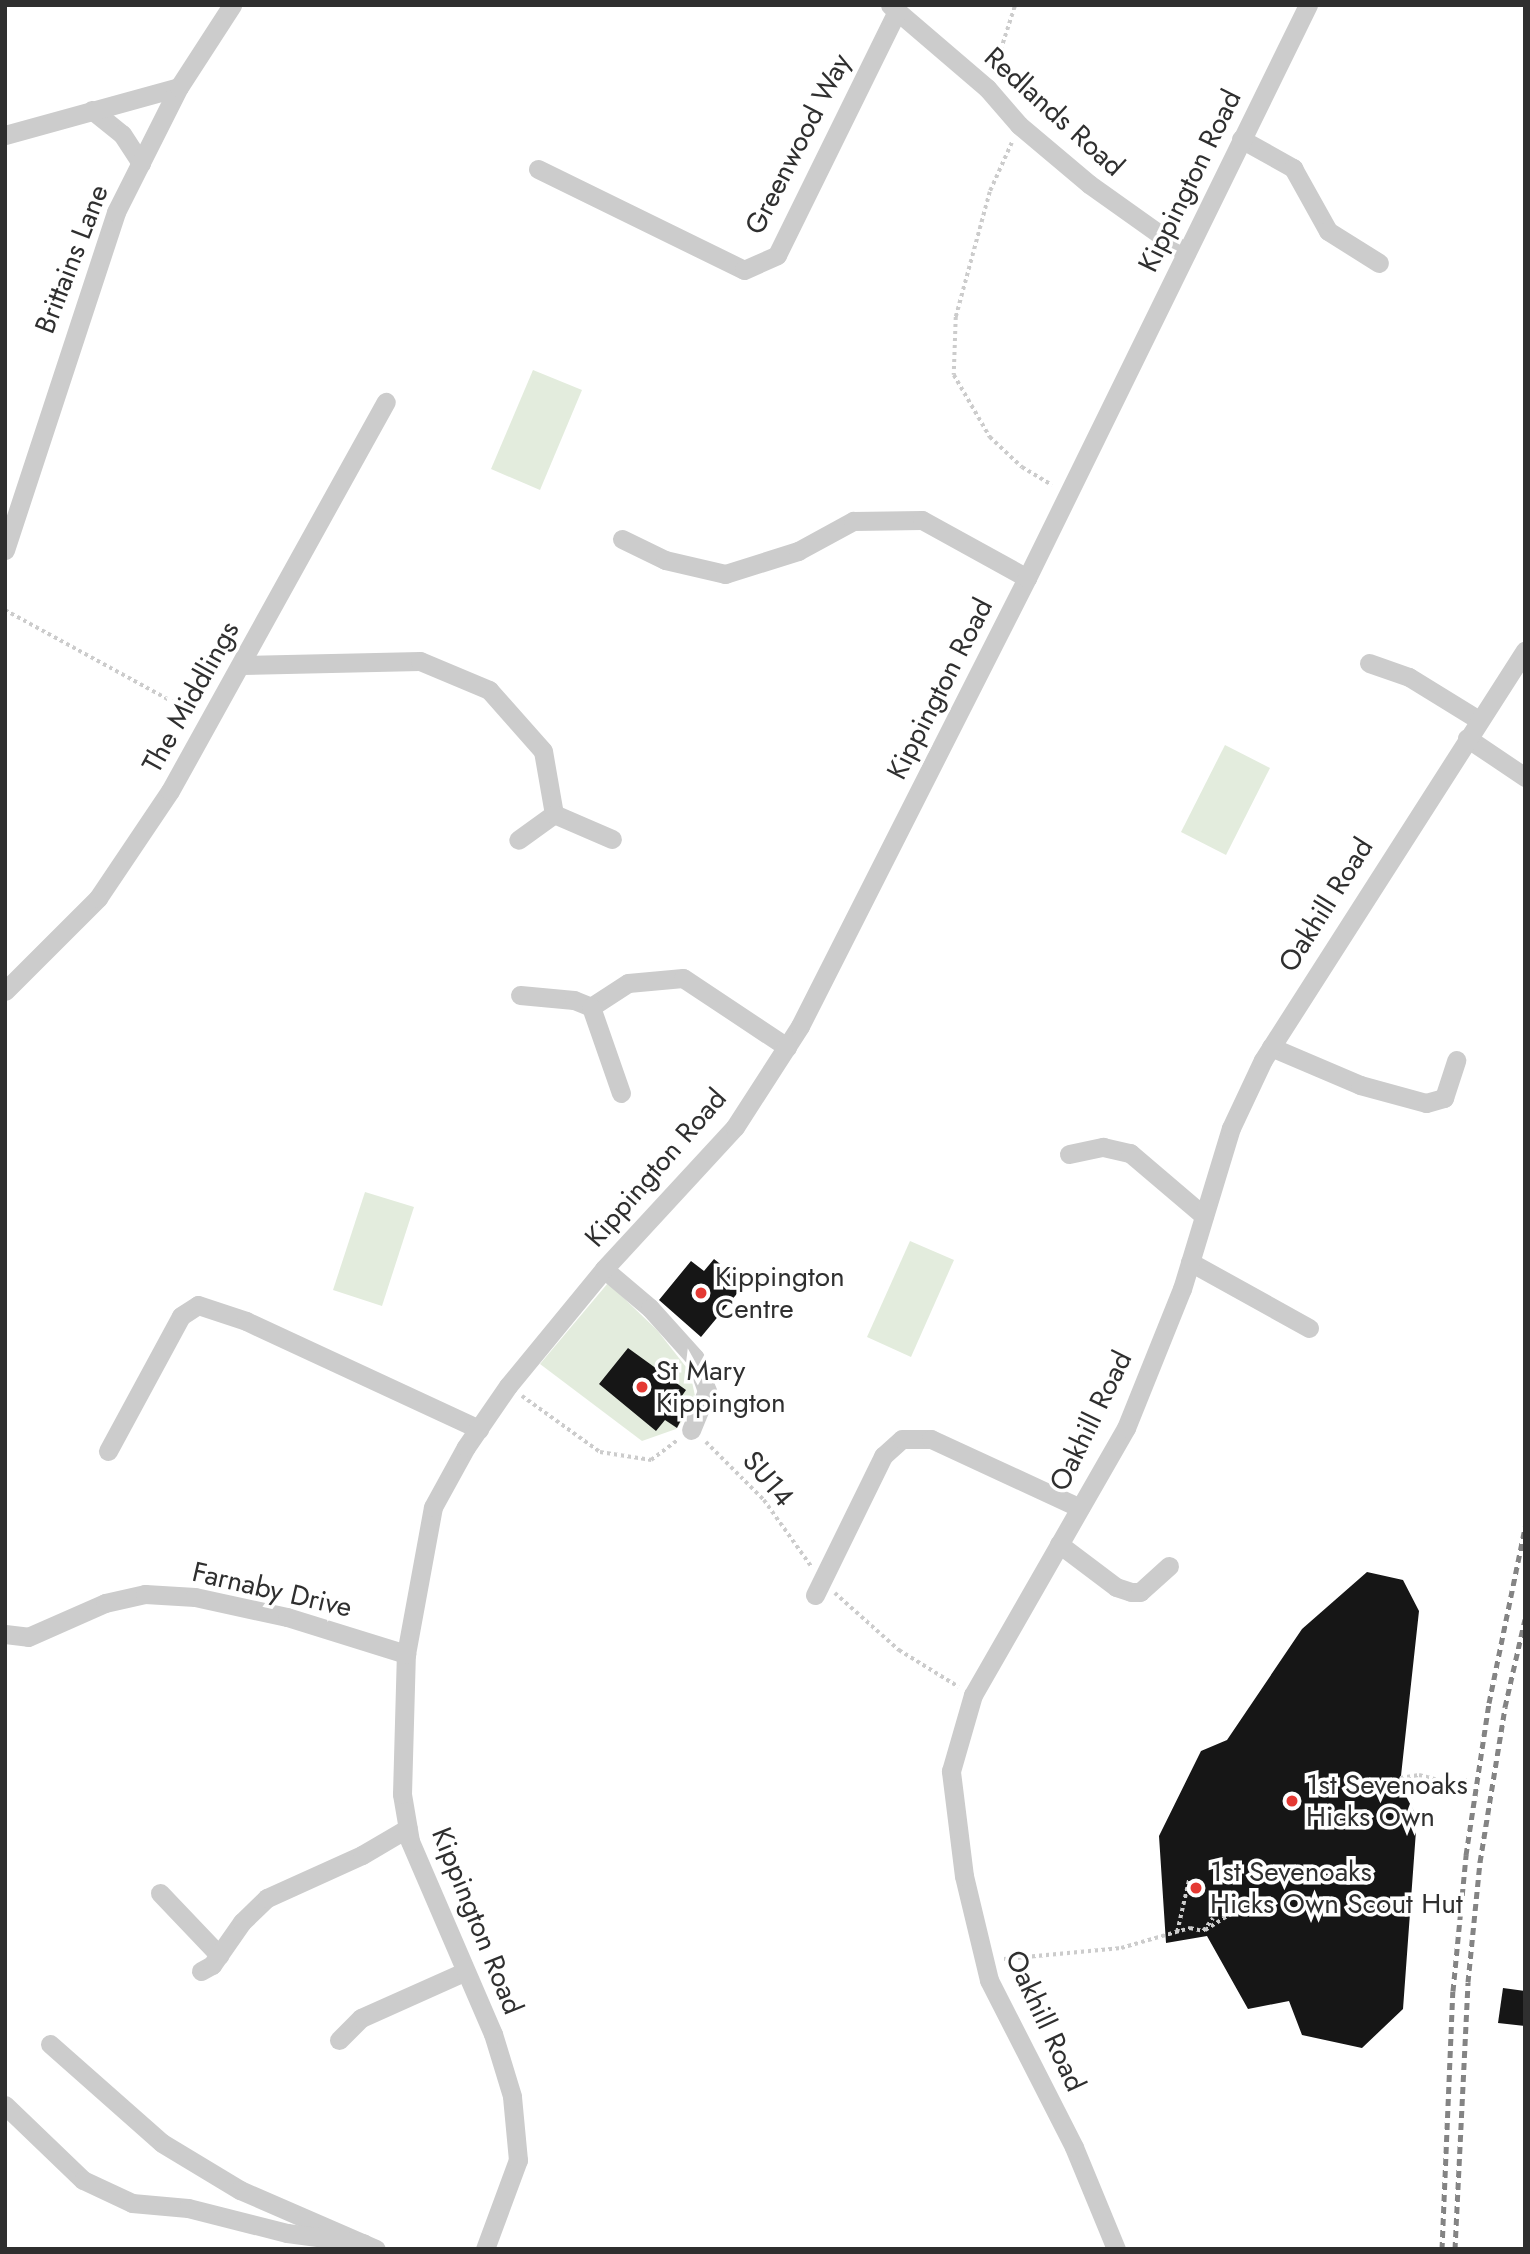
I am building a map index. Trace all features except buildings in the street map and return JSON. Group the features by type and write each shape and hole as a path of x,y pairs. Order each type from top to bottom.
{"street":[{"name":"Brittains Lane","path":"5,550 79,315 117,212 179,87 232,5"},
{"name":"Kippington Road","path":"485,2249 518,2160 512,2096 493,2034 464,1972 408,1828 402,1794 406,1654 433,1507 508,1386 604,1269 735,1127 787,1046 1027,578 1066,493 1308,5"},
{"name":"Redlands Road","path":"893,8 987,88 1020,125 1088,184 1186,253"},
{"name":"Greenwood Way","path":"538,169 744,270 777,255 893,8"},
{"path":"5,135 179,87"},
{"path":"92,110 121,134 141,163"},
{"path":"1241,139 1293,168 1328,231 1379,263"},
{"name":"The Middlings","path":"5,991 98,898 170,791 386,402"},
{"path":"622,538 665,560 725,574 798,551 853,521 922,520 1027,578"},
{"name":"Oakhill Road","path":"1116,2249 1074,2147 989,1980 964,1876 951,1772 973,1695 1126,1428 1190,1262 1231,1128 1271,1047 1466,738 1525,651"},
{"path":"242,665 420,661 489,690 543,751 554,814"},
{"path":"1368,663 1409,677 1479,720"},
{"path":"1466,738 1525,777"},
{"path":"554,814 612,839"},
{"path":"518,840 554,814"},
{"path":"591,1007 609,991 628,983 683,978 787,1046"},
{"path":"520,995 574,1000 591,1007 621,1093"},
{"path":"1271,1047 1360,1085 1426,1103 1444,1098 1456,1060"},
{"path":"1069,1154 1103,1147 1130,1153 1204,1216"},
{"path":"1190,1262 1310,1328"},
{"path":"604,1269 650,1308 695,1358 707,1391 691,1430"},
{"path":"108,1451 181,1316 198,1305 246,1321 479,1429"},
{"path":"818,1587 883,1456 902,1439 931,1439 1080,1508"},
{"path":"1059,1544 1116,1587 1131,1592 1140,1592 1169,1566"},
{"name":"Farnaby Drive","path":"5,1634 29,1637 106,1603 157,1594 195,1597 287,1617 406,1654"},
{"path":"201,1971 219,1955 242,1922 267,1898 362,1855 408,1828"},
{"path":"160,1893 219,1955"},
{"path":"339,2040 361,2018 464,1972"},
{"path":"50,2044 162,2143 240,2190 369,2246"},
{"path":"5,2105 83,2180 132,2203 188,2208 287,2233 369,2246"}],"path":[{"path":"987,88 1016,5"},
{"path":"1020,125 990,192 956,317 954,375 990,437 1022,467 1066,493"},
{"path":"5,610 209,722"},
{"path":"508,1386 600,1452 651,1460 691,1430"},
{"name":"SU14","path":"691,1430 749,1483 818,1587 899,1650 973,1695"},
{"path":"1400,1778 1419,1774 1458,1785 1469,1779"},
{"path":"1177,1932 1189,1879"},
{"path":"984,1961 1121,1948 1177,1932 1203,1931 1243,1906"},
{"path":"1203,1931 1213,1918"}],"green space":[{"path":"533,370 582,390 540,490 491,469"},
{"path":"1225,745 1270,768 1226,855 1181,832"},
{"path":"365,1192 414,1207 382,1306 333,1290"},
{"path":"910,1241 954,1260 911,1357 867,1337"},
{"path":"608,1283 657,1330 690,1372 696,1401 689,1412 676,1429 642,1441 540,1364"}],"railway":[{"path":"1442,2249 1453,1991 1466,1855 1489,1703 1525,1527"},
{"path":"1455,2249 1468,1982 1480,1862 1505,1707 1525,1619"}],"place":[{"name":"Kippington Centre","path":"701,1293"},
{"name":"St Mary Kippington","path":"642,1387"},
{"name":"1st Sevenoaks Hicks Own","path":"1292,1801"},
{"name":"1st Sevenoaks Hicks Own Scout Hut","path":"1196,1888"}]}
